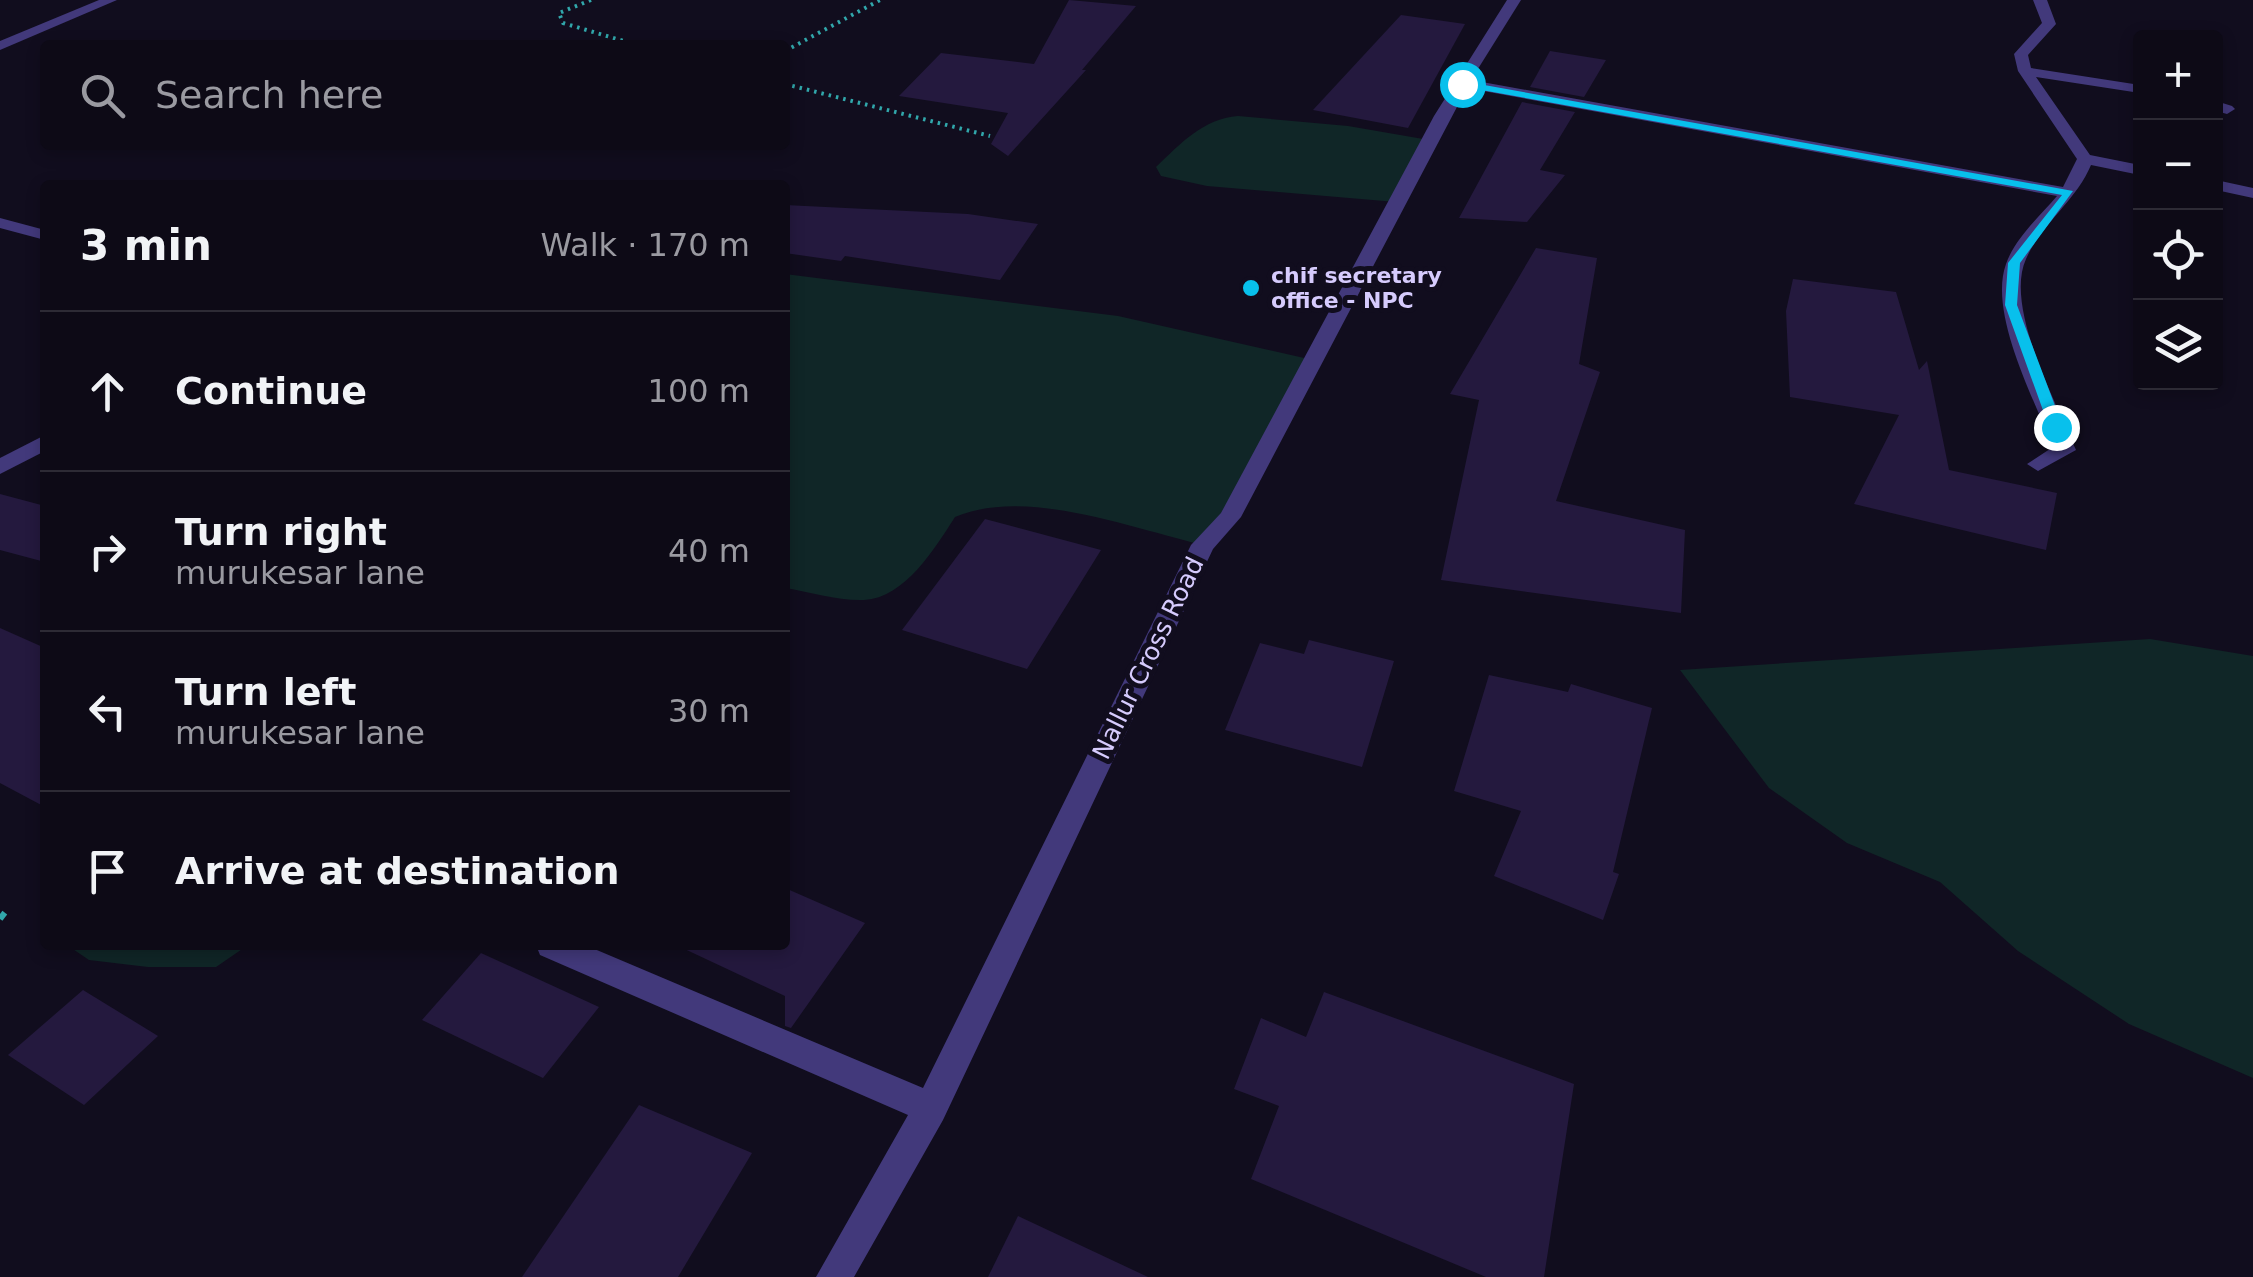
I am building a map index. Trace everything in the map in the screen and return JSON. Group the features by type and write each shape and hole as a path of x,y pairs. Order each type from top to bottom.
{"street":[{"path":"0,46 110,0"},
{"name":"Nallur Cross Road","path":"834,1277 931,1108 1203,545 1230,517 1362,262 1514,0"},
{"path":"2040,0 2049,24 2021,54 2025,71 2085,159 2133,169"},
{"path":"2025,71 2133,88"},
{"path":"1462,84 2069,193"},
{"path":"2038,464 2064,450 2011,305 2014,263 2069,193 2085,159"},
{"path":"2223,187 2253,193"},
{"path":"0,224 40,234"},
{"path":"0,468 40,445"},
{"path":"563,950 931,1108"}],"path":[{"path":"591,0 560,12 563,24 619,40"},
{"path":"790,48 880,0"},
{"path":"790,85 990,136"}],"green space":[{"path":"1238,116 1348,126 1429,140 1396,202 1207,186 1161,176 1156,167 1193,134 1214,122"},
{"path":"790,275 1118,316 1313,360 1203,545 1078,513 1013,506 983,509 955,517 917,569 893,591 864,600 790,589"},
{"path":"2150,639 2253,656 2253,1078 2129,1024 2018,951 1940,882 1847,843 1769,788 1680,670"},
{"path":"74,950 241,950 216,967 148,967 89,960"}],"building":[{"path":"1069,0 1136,6 1082,70 1086,70 1008,156 991,144 1008,113 899,96 941,53 1034,64"},
{"path":"1401,15 1465,24 1408,128 1313,110"},
{"path":"1550,51 1606,60 1584,97 1530,87"},
{"path":"1522,102 1575,112 1540,170 1565,175 1527,222 1459,218"},
{"path":"790,205 968,214 1038,224 1000,280 845,256 841,261 790,254"},
{"path":"1536,248 1597,258 1579,364 1600,372 1556,501 1685,530 1681,613 1441,580 1479,400 1450,394"},
{"path":"1793,279 1896,292 1919,370 1927,361 1949,470 2057,493 2046,550 1854,504 1899,415 1790,397 1786,311"},
{"path":"0,494 40,505 40,561 0,550"},
{"path":"985,519 1101,550 1027,669 902,630"},
{"path":"0,628 40,646 40,804 0,783"},
{"path":"1309,640 1394,661 1362,767 1225,730 1260,643 1304,654"},
{"path":"1489,675 1568,692 1571,684 1652,708 1613,872 1619,874 1603,920 1494,876 1521,811 1454,791"},
{"path":"790,890 865,923 791,1028 785,1026 785,996 687,950 790,950"},
{"path":"481,953 599,1007 543,1078 422,1020"},
{"path":"83,990 158,1036 84,1105 8,1055"},
{"path":"1324,992 1574,1084 1544,1277 1486,1277 1251,1179 1279,1106 1234,1089 1261,1018 1306,1037"},
{"path":"639,1105 752,1153 678,1277 522,1277"},
{"path":"1018,1216 1148,1277 988,1277"}],"place":[{"name":"chif secretary office - NPC","path":"1251,288"}],"route":[{"path":"1462,84 2069,193 2014,263 2011,305 2056,427"}]}
